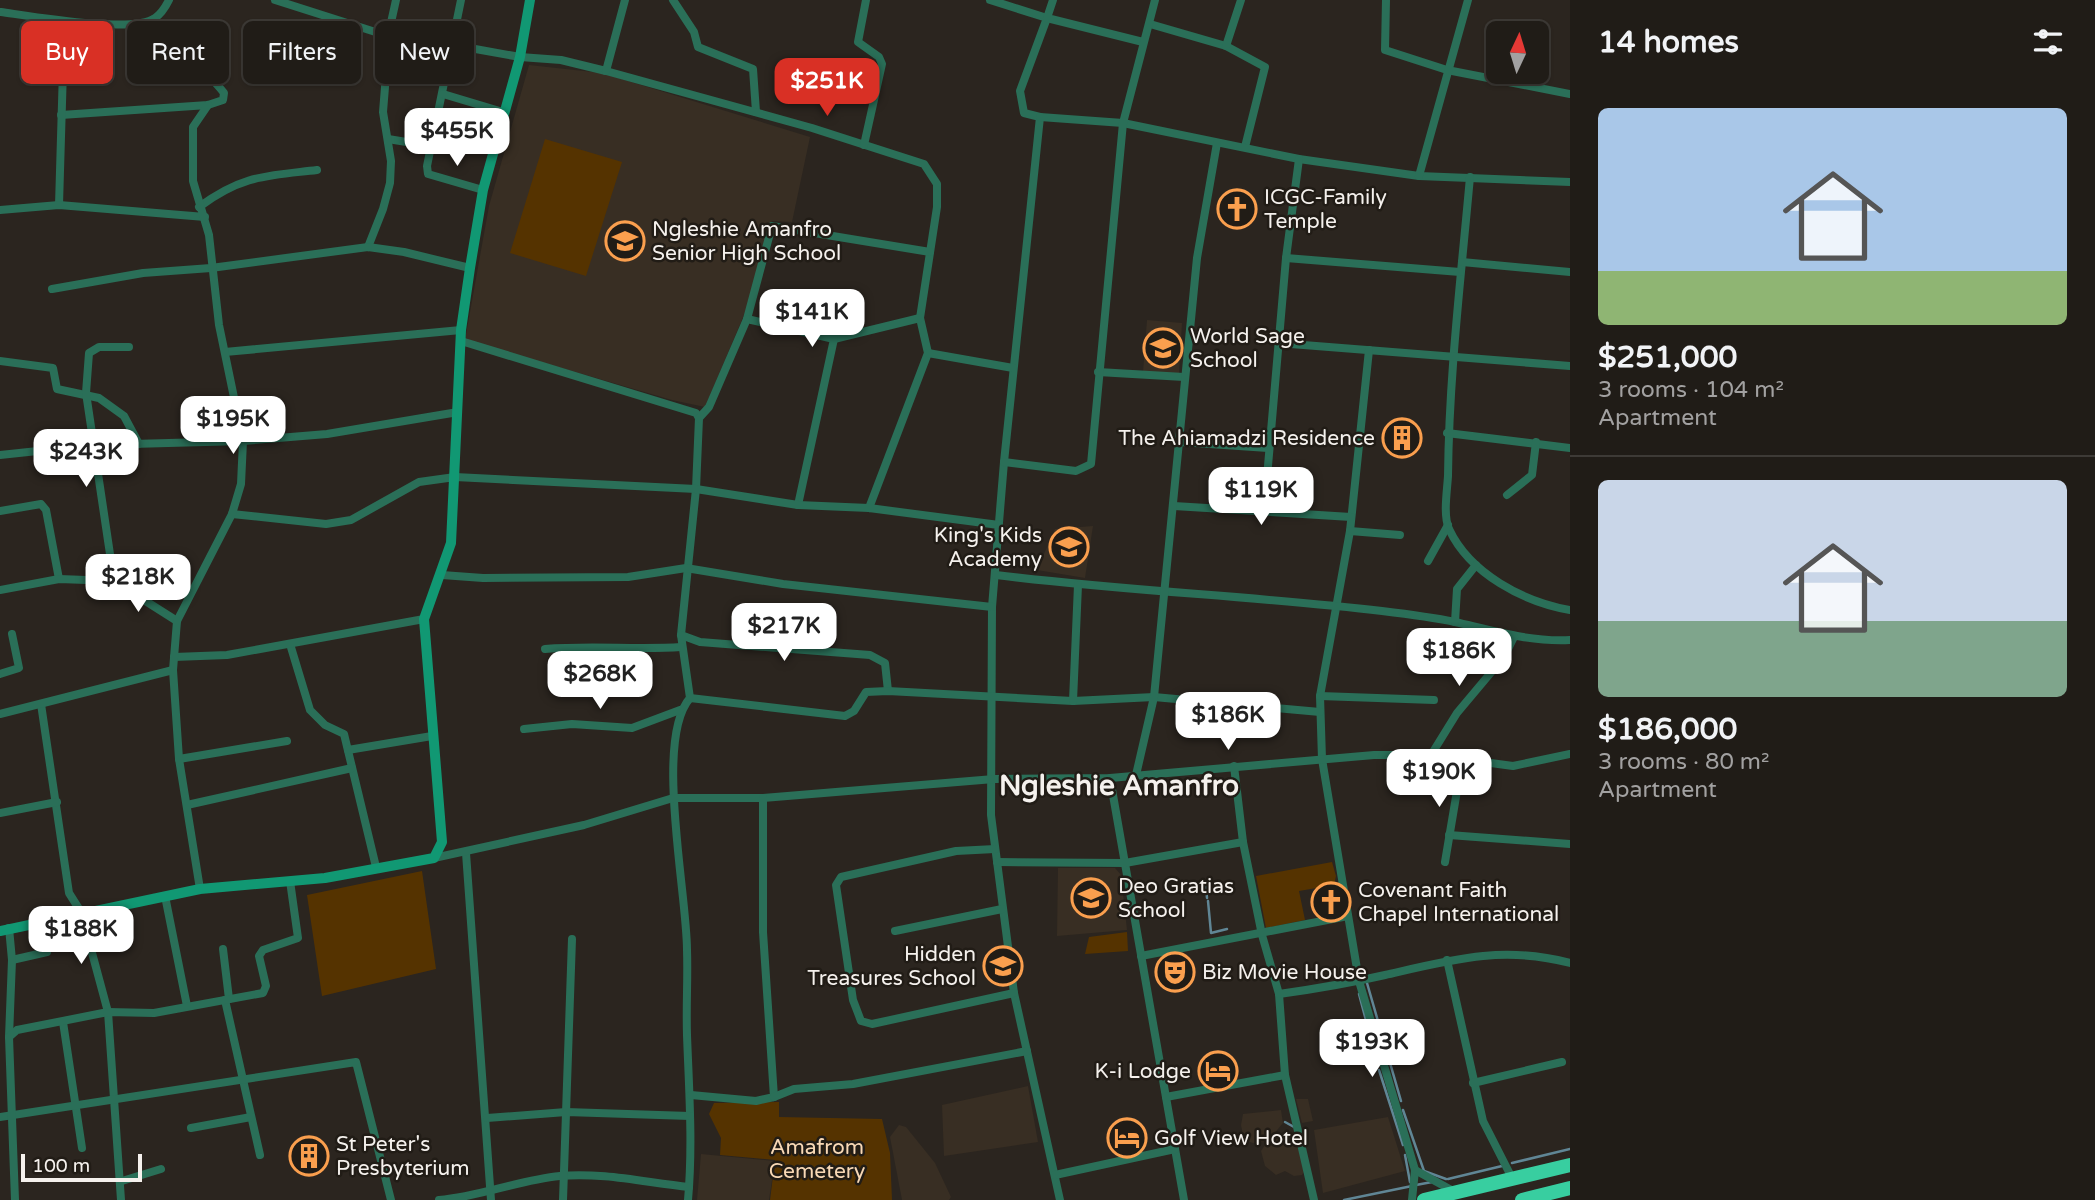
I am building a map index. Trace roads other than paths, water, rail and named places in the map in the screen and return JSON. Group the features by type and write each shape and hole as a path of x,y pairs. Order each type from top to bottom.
{"highway":[{"path":"1424,1200 1570,1165"},
{"path":"1522,1200 1570,1188"}],"street":[{"path":"3,0 1,14 64,21"},
{"path":"113,22 154,19 169,0"},
{"path":"275,0 388,36 396,0"},
{"path":"457,21 461,0"},
{"path":"434,858 442,842 424,619 442,575 451,543 461,335 483,190 520,57 530,0"},
{"path":"606,71 625,0"},
{"path":"673,0 694,32 698,47 753,69 756,113"},
{"path":"864,145 882,64 879,57 858,41 866,0"},
{"path":"990,0 1046,18 1143,42"},
{"path":"1053,0 1020,91 1024,113 1040,117 1123,123 1299,159 1419,176 1570,182"},
{"path":"1004,462 1076,471 1091,464 1123,123 1155,0"},
{"path":"1226,46 1241,0"},
{"path":"1386,0 1385,50 1447,69 1570,94"},
{"path":"1419,176 1468,0"},
{"path":"61,115 208,105 223,100 224,93 154,19"},
{"path":"1150,24 1226,46 1265,68 1245,147"},
{"path":"474,49 520,57 561,60 606,71 864,145 924,164 933,174 937,184 937,207 920,318 928,353 869,508"},
{"path":"59,205 61,84"},
{"path":"368,247 390,183 388,139 383,113 385,84"},
{"path":"445,84 431,146 428,174 483,190"},
{"path":"443,94 503,112"},
{"path":"200,889 179,759 173,670 177,621 232,514 241,484 243,441 211,268 209,234 193,181 193,127 208,105"},
{"path":"1040,117 1013,368 992,607 991,815 1014,993 1060,1200"},
{"path":"388,139 431,146"},
{"path":"1136,775 1154,697 1197,258 1217,143"},
{"path":"1264,512 1286,258 1299,159"},
{"path":"199,207 223,189 247,178 317,170"},
{"path":"1428,561 1448,525 1447,433 1469,177"},
{"path":"0,210 59,205 205,217"},
{"path":"699,418 709,407 747,319 772,226 930,252"},
{"path":"52,289 143,273 211,268 368,247 404,252 470,268"},
{"path":"1286,258 1460,272"},
{"path":"1462,262 1570,272"},
{"path":"747,319 834,339 920,318"},
{"path":"225,352 461,335 696,413 699,418 696,489 687,568 686,611 681,635 690,698 680,710 632,728 572,724 524,729"},
{"path":"798,505 834,339"},
{"path":"1278,343 1570,366"},
{"path":"114,581 86,393 91,350 130,347"},
{"path":"1369,350 1350,531 1320,696 1322,759 1359,981 1415,1170 1412,1200"},
{"path":"928,353 1013,368"},
{"path":"0,361 53,368 57,389 86,393 124,416 139,444"},
{"path":"1098,372 1184,377"},
{"path":"0,455 94,445 243,441 369,429 458,412"},
{"path":"1447,433 1570,448"},
{"path":"1180,442 1268,447"},
{"path":"1507,495 1532,475 1536,442"},
{"path":"232,514 326,524 351,520 419,482 455,477 696,489 798,505 869,508 999,525"},
{"path":"0,510 41,504 46,510 60,579"},
{"path":"1174,506 1351,517"},
{"path":"1448,525 1476,565 1543,604 1570,610"},
{"path":"1350,531 1400,535"},
{"path":"1455,622 1457,589 1476,565"},
{"path":"442,575 497,578 628,577 687,568 796,586 992,607"},
{"path":"996,575 1164,594 1336,607 1455,622 1546,642 1570,640"},
{"path":"0,590 60,579 114,581 177,621"},
{"path":"1073,701 1078,585"},
{"path":"174,657 226,655 424,619"},
{"path":"0,674 19,668 12,634"},
{"path":"681,635 700,642 878,657 886,663 888,691"},
{"path":"1431,755 1457,713 1504,657 1514,637"},
{"path":"290,644 310,710 325,725 344,734 376,867"},
{"path":"545,649 587,646 625,650 681,647"},
{"path":"0,714 173,670"},
{"path":"690,698 845,716 854,711 866,692 888,691 1073,701 1154,697 1320,712"},
{"path":"1320,696 1434,700"},
{"path":"41,704 69,893 81,912 108,1012 115,1142 122,1181 121,1200"},
{"path":"680,710 673,798 688,949 687,1035 691,1095 688,1200"},
{"path":"348,750 432,736"},
{"path":"179,759 287,741"},
{"path":"15,1200 14,1115 7,1049 12,960 4,929 200,889 325,878 466,853 584,825 673,798 763,798 993,779 1110,778 1322,759 1431,755 1462,761 1513,765 1570,754"},
{"path":"1445,862 1462,761"},
{"path":"1234,766 1242,842 1262,935 1279,993 1284,1075 1314,1200"},
{"path":"187,805 352,768"},
{"path":"1110,778 1184,1200"},
{"path":"763,798 763,932 774,1097"},
{"path":"0,813 57,802"},
{"path":"1449,835 1570,844"},
{"path":"997,862 1125,863 1242,842"},
{"path":"995,849 956,851 841,877 836,885 853,1000 861,1021 872,1024 885,1022 1014,993"},
{"path":"466,853 491,1200"},
{"path":"9,1037 17,1030 108,1012 154,1013 263,993 266,986 259,956 263,950 298,937 290,881"},
{"path":"165,896 187,1006"},
{"path":"895,931 1002,909"},
{"path":"1141,956 1262,935 1349,916"},
{"path":"12,960 47,952 44,920"},
{"path":"563,1200 572,939"},
{"path":"223,949 227,1000 260,1155"},
{"path":"1279,993 1359,981 1485,954 1516,954 1570,962"},
{"path":"1447,960 1483,1121 1513,1180"},
{"path":"63,1022 82,1148"},
{"path":"691,1095 756,1101 794,1089 853,1084 1027,1051"},
{"path":"0,1117 356,1062 391,1200"},
{"path":"1474,1083 1562,1062"},
{"path":"1166,1097 1284,1075"},
{"path":"486,1118 566,1112 690,1116"},
{"path":"191,1128 251,1117"},
{"path":"1055,1175 1175,1149"},
{"path":"122,1181 161,1169"},
{"path":"1415,1170 1457,1194"},
{"path":"439,1200 477,1195 490,1189 564,1176 689,1187"}],"waterway":[{"path":"1207,898 1206,886 1216,883 1217,893"},
{"path":"1208,901 1211,933 1227,929"},
{"path":"1367,983 1401,1101"},
{"path":"1359,994 1377,1062"},
{"path":"1379,1070 1403,1145"},
{"path":"1403,1110 1424,1171 1446,1179"},
{"path":"1285,1122 1294,1127"},
{"path":"1512,1163 1570,1149"},
{"path":"1405,1155 1410,1182"},
{"path":"1448,1179 1502,1166"},
{"path":"1416,1185 1432,1182"},
{"path":"1344,1200 1412,1186"}],"place":[{"name":"ICGC-Family Temple","path":"1237,209"},
{"name":"Ngleshie Amanfro Senior High School","path":"625,241"},
{"name":"World Sage School","path":"1163,348"},
{"name":"The Ahiamadzi Residence","path":"1402,438"},
{"name":"King's Kids Academy","path":"1069,547"},
{"name":"Deo Gratias School","path":"1091,898"},
{"name":"Covenant Faith Chapel International","path":"1331,902"},
{"name":"Hidden Treasures School","path":"1003,966"},
{"name":"Biz Movie House","path":"1175,972"},
{"name":"K-i Lodge","path":"1218,1071"},
{"name":"Golf View Hotel","path":"1127,1138"},
{"name":"St Peter's Presbyterium","path":"309,1156"}],"district":[{"name":"Ngleshie Amanfro","path":"1119,785"}],"park label":[{"name":"Amafrom Cemetery","path":"817,1159"}]}
